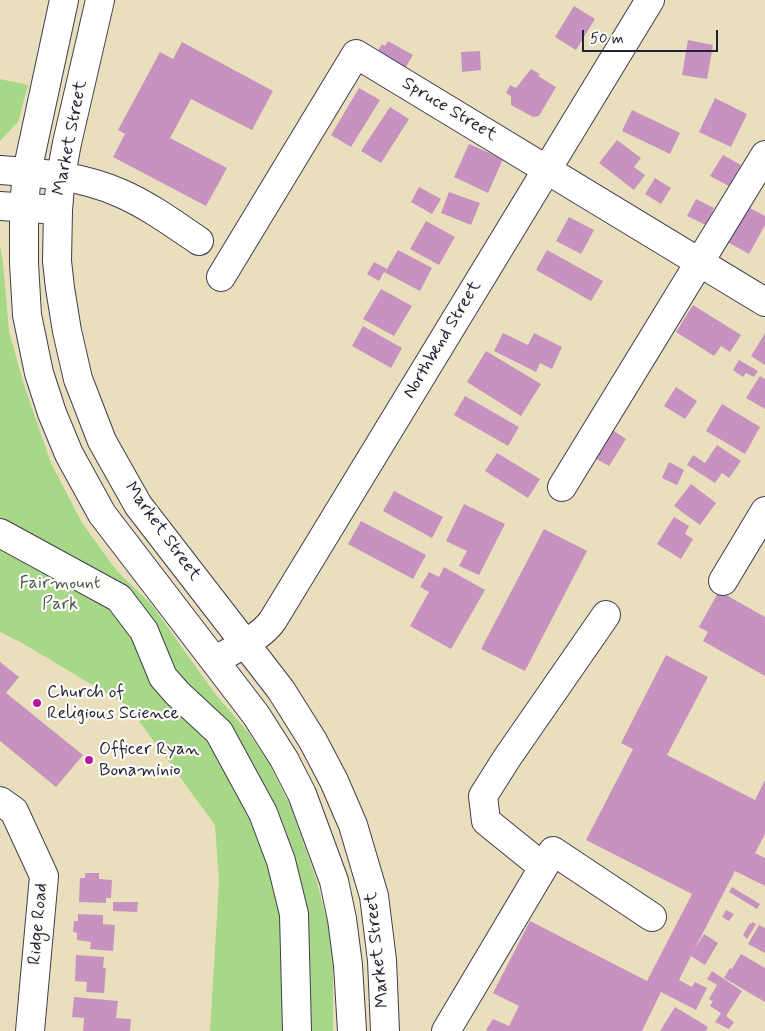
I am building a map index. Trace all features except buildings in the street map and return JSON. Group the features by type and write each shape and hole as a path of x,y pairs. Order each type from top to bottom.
{"street":[{"name":"Market Street","path":"64,0 13,171 12,206 24,263 27,315 39,373 52,413 66,446 102,514 256,715 284,759 302,794 334,881 348,965 352,1031"},
{"name":"Market Street","path":"100,0 61,175 58,210 57,261 66,331 78,379 102,442 138,505 281,690 313,740 334,781 353,824 374,896 382,960 385,1031"},
{"name":"Northbend Street","path":"215,660 246,643 273,620 650,0"},
{"name":"Spruce Street","path":"221,277 356,54 765,302"},
{"path":"562,487 765,155"},
{"path":"13,171 61,175 90,182 122,194 199,241"},
{"path":"12,206 58,210"},
{"path":"724,581 765,510"},
{"path":"0,533 119,598"},
{"path":"66,554 92,567 144,630 163,677 177,693 219,732 264,813 281,861 294,914 297,1031"},
{"path":"543,868 486,821 483,796 507,758 606,615"},
{"name":"Ridge Road","path":"0,801 14,812 44,876 30,1031"},
{"path":"446,1031 553,852 652,917"}],"green space":[{"path":"0,79 28,85 18,122 0,141"},
{"name":"Fairmount Park","path":"0,245 9,331 24,385 51,463 82,523 117,571 151,604 216,695 248,732 270,765 291,808 316,879 328,924 333,967 333,1031 210,1031 219,882 215,825 128,706 0,632"}],"place":[{"name":"Church of Religious Science","path":"37,703"},
{"name":"Officer Ryan Bonaminio","path":"89,760"}]}
